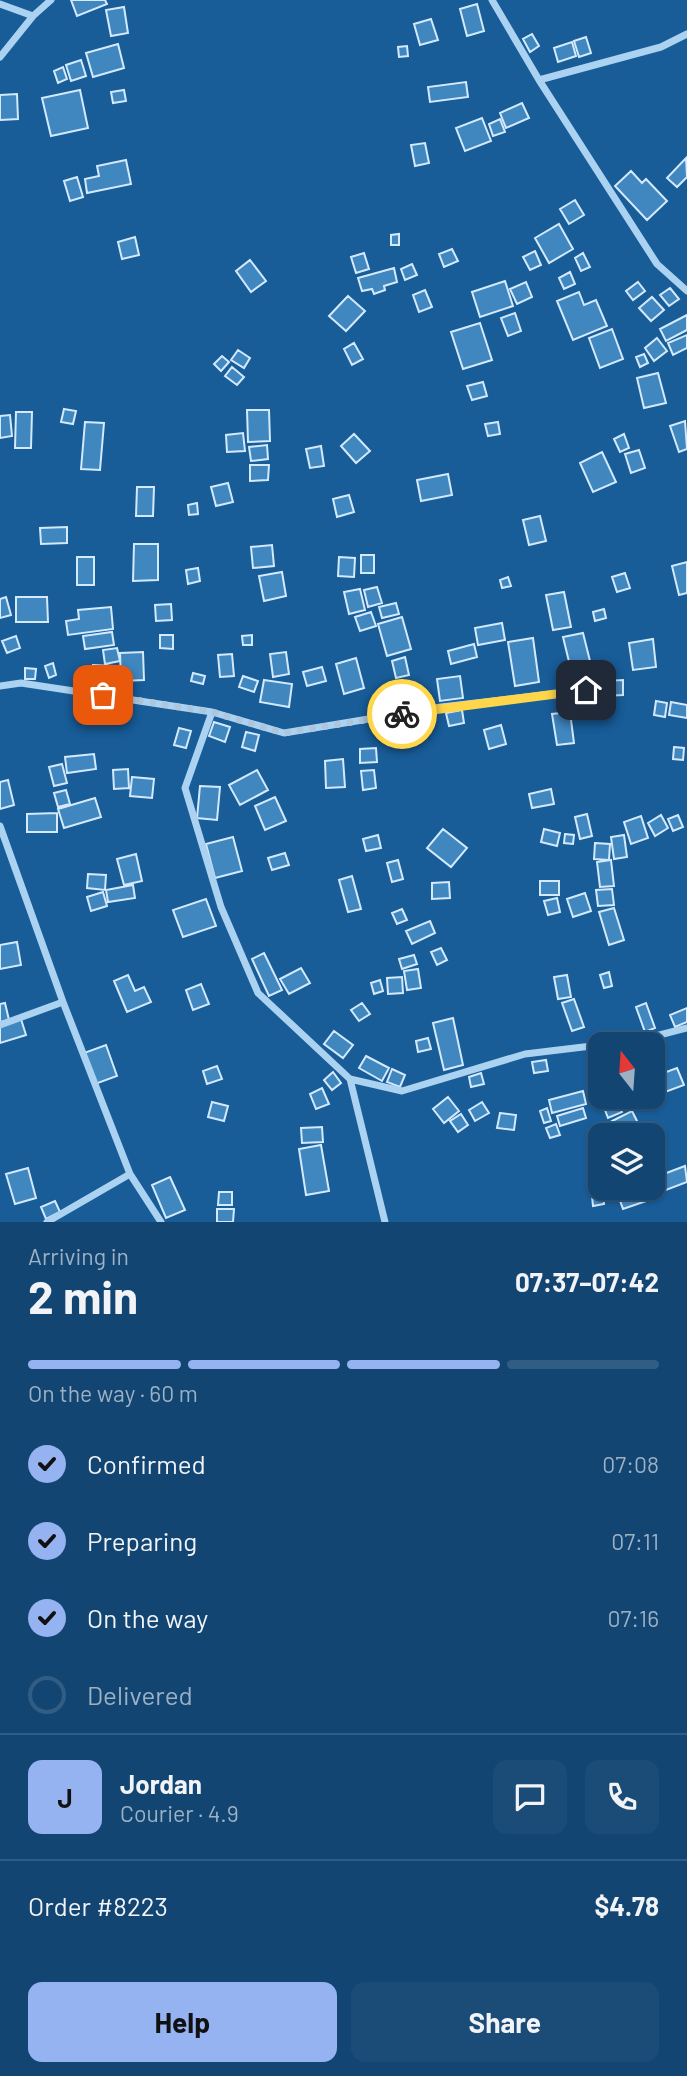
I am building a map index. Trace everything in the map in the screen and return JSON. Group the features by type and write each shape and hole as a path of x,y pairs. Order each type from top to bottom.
{"street":[{"path":"0,57 33,16 51,0"},
{"path":"492,0 539,80 657,264 687,291"},
{"path":"0,4 33,16"},
{"path":"539,80 661,47 687,34"},
{"path":"0,686 21,683 212,712 284,733 442,707 586,690"},
{"path":"212,712 185,788 221,907 258,993 350,1079 402,1091 525,1054 588,1047"},
{"path":"0,826 63,1002 130,1174 161,1222"},
{"path":"0,1025 63,1002"},
{"path":"665,1034 687,1028"},
{"path":"350,1079 385,1222"},
{"path":"47,1222 130,1174"}],"building":[{"path":"71,0 105,0 107,4 77,16"},
{"path":"477,4 484,31 467,36 460,9"},
{"path":"124,7 128,33 111,36 106,10"},
{"path":"431,19 438,40 420,45 414,24"},
{"path":"532,34 539,46 530,52 523,39"},
{"path":"586,37 591,53 579,57 574,41"},
{"path":"572,42 576,56 558,62 554,48"},
{"path":"118,44 124,68 93,77 86,53"},
{"path":"407,46 408,56 399,57 398,47"},
{"path":"81,60 86,76 71,81 66,65"},
{"path":"63,67 67,79 58,83 54,71"},
{"path":"466,82 468,97 430,102 428,87"},
{"path":"80,90 88,128 51,136 42,98"},
{"path":"124,90 126,101 113,103 111,92"},
{"path":"17,94 18,119 0,120 0,95"},
{"path":"522,103 529,118 506,128 500,113"},
{"path":"482,118 491,141 465,151 456,128"},
{"path":"500,119 505,132 493,136 489,124"},
{"path":"425,143 429,163 415,166 411,145"},
{"path":"686,158 687,177 677,187 667,178"},
{"path":"126,160 131,184 87,193 85,179 99,176 97,166"},
{"path":"631,171 642,183 646,179 667,201 647,220 615,186"},
{"path":"77,177 83,197 70,201 64,181"},
{"path":"575,200 584,215 569,224 560,209"},
{"path":"559,224 573,249 549,263 535,238"},
{"path":"399,234 399,245 391,245 391,235"},
{"path":"135,237 139,255 122,259 118,242"},
{"path":"452,249 458,261 444,267 439,254"},
{"path":"535,251 541,265 530,270 523,257"},
{"path":"364,253 369,269 356,273 351,257"},
{"path":"583,253 590,267 581,271 575,258"},
{"path":"250,260 266,281 251,292 236,271"},
{"path":"412,264 417,275 405,280 401,269"},
{"path":"394,268 397,282 384,286 385,290 374,294 372,289 362,291 358,278"},
{"path":"570,272 575,284 564,289 559,278"},
{"path":"505,281 513,306 480,317 472,292"},
{"path":"526,282 532,297 517,304 510,289"},
{"path":"638,282 645,291 633,300 626,291"},
{"path":"670,288 679,299 669,306 660,295"},
{"path":"425,290 432,307 419,312 413,295"},
{"path":"579,292 584,305 596,300 607,326 573,340 557,301"},
{"path":"348,296 365,311 346,331 329,316"},
{"path":"652,297 664,310 651,321 639,308"},
{"path":"515,313 521,331 508,336 501,318"},
{"path":"687,315 687,330 666,341 660,329"},
{"path":"480,323 492,360 463,369 451,332"},
{"path":"612,329 623,359 600,368 589,338"},
{"path":"687,335 687,348 673,355 668,343"},
{"path":"657,338 667,351 654,361 645,348"},
{"path":"354,343 363,359 352,365 344,349"},
{"path":"238,350 250,358 244,368 231,360"},
{"path":"644,354 648,363 640,367 636,357"},
{"path":"222,356 229,362 221,371 214,364"},
{"path":"232,367 244,377 237,385 225,376"},
{"path":"658,373 666,403 644,408 637,378"},
{"path":"483,382 487,396 472,400 467,386"},
{"path":"64,409 76,411 73,424 61,422"},
{"path":"247,410 269,410 270,441 248,442"},
{"path":"16,412 32,412 31,448 15,448"},
{"path":"10,415 12,436 0,438 0,416"},
{"path":"685,421 687,449 679,452 670,426"},
{"path":"85,422 104,423 100,470 81,469"},
{"path":"498,422 500,434 488,436 485,424"},
{"path":"243,433 245,451 227,452 226,435"},
{"path":"354,434 370,451 356,463 341,446"},
{"path":"624,434 629,448 620,452 614,439"},
{"path":"267,445 268,459 251,461 249,447"},
{"path":"321,446 324,466 310,468 306,449"},
{"path":"639,450 645,468 631,473 625,454"},
{"path":"602,452 616,482 593,492 580,463"},
{"path":"250,465 269,465 268,480 250,481"},
{"path":"448,474 452,495 421,501 417,480"},
{"path":"228,483 233,502 216,506 211,487"},
{"path":"137,487 154,487 153,516 136,516"},
{"path":"349,495 354,512 337,517 333,499"},
{"path":"197,503 198,514 189,515 188,505"},
{"path":"540,516 546,541 529,545 523,520"},
{"path":"67,527 67,543 41,544 40,528"},
{"path":"134,544 158,544 158,580 133,581"},
{"path":"272,545 274,566 253,568 251,547"},
{"path":"361,555 374,555 374,573 361,573"},
{"path":"77,557 94,557 94,585 77,585"},
{"path":"339,557 355,558 354,577 338,576"},
{"path":"687,562 687,593 679,595 672,566"},
{"path":"198,568 200,581 188,584 186,570"},
{"path":"282,572 286,596 264,601 259,576"},
{"path":"625,573 630,588 617,592 612,577"},
{"path":"508,577 511,586 502,588 500,580"},
{"path":"377,587 382,603 368,607 364,590"},
{"path":"360,589 365,610 349,614 344,592"},
{"path":"564,592 571,627 553,630 546,595"},
{"path":"6,597 11,615 0,618 0,599"},
{"path":"16,597 47,597 48,622 16,622"},
{"path":"396,603 399,614 382,618 379,607"},
{"path":"171,604 172,620 156,621 155,605"},
{"path":"111,607 113,629 68,635 66,621 79,619 78,610"},
{"path":"604,609 606,618 595,621 593,612"},
{"path":"371,612 376,626 360,631 355,617"},
{"path":"402,617 411,649 387,656 378,624"},
{"path":"502,623 505,640 478,645 475,628"},
{"path":"112,632 114,645 85,649 83,636"},
{"path":"583,633 592,669 572,674 563,637"},
{"path":"160,635 173,635 173,649 160,648"},
{"path":"252,635 252,645 243,645 242,636"},
{"path":"16,636 20,648 7,653 2,641"},
{"path":"533,638 539,682 515,686 508,642"},
{"path":"653,639 656,667 633,670 629,643"},
{"path":"474,644 477,657 451,664 448,651"},
{"path":"117,648 120,661 105,664 103,650"},
{"path":"143,652 144,680 121,681 120,653"},
{"path":"286,652 289,674 273,677 270,654"},
{"path":"232,654 234,676 220,677 218,655"},
{"path":"405,657 409,675 396,678 392,661"},
{"path":"356,658 364,688 344,694 336,664"},
{"path":"53,663 56,675 49,678 45,666"},
{"path":"93,665 112,666 111,681 92,679"},
{"path":"322,667 326,681 307,686 303,672"},
{"path":"25,668 36,669 35,679 25,679"},
{"path":"193,673 205,676 203,684 191,681"},
{"path":"243,676 258,681 254,692 239,687"},
{"path":"460,676 463,698 440,701 437,679"},
{"path":"264,680 292,684 289,707 260,702"},
{"path":"623,680 623,695 604,696 604,681"},
{"path":"406,694 411,708 384,715 381,702"},
{"path":"656,701 667,703 665,717 654,715"},
{"path":"671,702 687,705 687,718 669,715"},
{"path":"462,710 464,723 449,726 446,713"},
{"path":"570,712 574,743 557,745 552,714"},
{"path":"214,722 230,727 225,742 209,736"},
{"path":"501,725 506,744 489,749 484,730"},
{"path":"179,728 191,731 186,748 174,745"},
{"path":"246,732 259,735 255,751 242,747"},
{"path":"674,747 684,748 683,760 673,759"},
{"path":"376,748 377,762 360,763 360,749"},
{"path":"94,754 96,769 67,773 65,757"},
{"path":"343,759 345,787 326,788 325,761"},
{"path":"62,764 67,783 54,786 49,767"},
{"path":"128,769 129,788 114,789 113,770"},
{"path":"257,770 268,790 240,805 229,785"},
{"path":"374,770 376,788 363,790 361,771"},
{"path":"132,777 154,779 152,798 130,796"},
{"path":"8,780 14,805 0,809 0,782"},
{"path":"200,786 220,787 217,820 197,818"},
{"path":"551,789 554,804 532,808 529,794"},
{"path":"66,790 70,804 58,807 54,793"},
{"path":"275,797 286,821 265,830 255,806"},
{"path":"95,798 101,817 64,828 58,809"},
{"path":"57,813 57,832 27,832 27,814"},
{"path":"587,814 592,836 580,839 575,817"},
{"path":"661,815 668,828 655,836 648,823"},
{"path":"678,815 683,827 673,831 668,819"},
{"path":"641,816 648,838 631,844 624,822"},
{"path":"443,829 467,848 451,867 427,848"},
{"path":"544,829 560,833 557,846 541,842"},
{"path":"565,834 574,835 573,844 564,843"},
{"path":"378,835 381,848 366,851 363,839"},
{"path":"624,835 627,857 614,859 611,837"},
{"path":"233,837 242,871 215,878 206,844"},
{"path":"595,843 610,844 609,860 594,859"},
{"path":"285,853 289,865 272,870 268,858"},
{"path":"136,854 142,881 124,885 117,859"},
{"path":"398,860 403,879 392,882 387,863"},
{"path":"611,860 614,886 600,887 597,862"},
{"path":"88,874 106,875 105,890 87,888"},
{"path":"352,876 361,909 348,912 339,880"},
{"path":"540,881 559,881 559,895 540,895"},
{"path":"449,882 450,898 432,899 432,883"},
{"path":"133,885 135,898 108,902 106,890"},
{"path":"612,889 614,905 598,906 596,890"},
{"path":"103,892 107,906 91,911 87,897"},
{"path":"585,893 591,911 573,917 567,899"},
{"path":"557,898 560,912 548,915 544,901"},
{"path":"206,899 216,926 183,937 173,910"},
{"path":"614,908 624,940 609,945 599,912"},
{"path":"402,909 407,920 397,924 392,913"},
{"path":"430,921 435,933 412,944 406,931"},
{"path":"17,942 21,965 0,969 0,945"},
{"path":"441,948 447,960 437,965 431,952"},
{"path":"264,953 282,990 269,996 252,959"},
{"path":"414,955 417,964 402,969 399,959"},
{"path":"301,968 310,983 289,994 280,979"},
{"path":"418,969 421,988 407,990 404,971"},
{"path":"609,972 612,986 604,988 600,975"},
{"path":"128,975 135,991 144,987 151,1002 127,1012 114,981"},
{"path":"567,975 571,997 558,999 554,977"},
{"path":"402,977 403,993 388,994 387,978"},
{"path":"380,980 383,991 374,994 371,983"},
{"path":"201,984 209,1004 193,1010 186,990"},
{"path":"574,999 584,1027 572,1031 562,1003"},
{"path":"5,1003 9,1020 0,1022 0,1004"},
{"path":"362,1003 370,1014 359,1021 351,1010"},
{"path":"646,1003 655,1028 645,1032 636,1007"},
{"path":"687,1008 687,1022 675,1027 670,1015"},
{"path":"453,1018 463,1065 444,1070 433,1023"},
{"path":"21,1019 26,1035 0,1043 0,1026"},
{"path":"334,1031 353,1045 343,1058 324,1044"},
{"path":"428,1038 431,1049 418,1052 416,1041"},
{"path":"106,1045 117,1076 95,1084 84,1053"},
{"path":"366,1056 389,1068 382,1081 359,1068"},
{"path":"546,1060 548,1071 534,1073 532,1062"},
{"path":"217,1066 222,1079 207,1084 203,1071"},
{"path":"677,1068 684,1085 665,1092 665,1072"},
{"path":"392,1069 405,1075 400,1087 387,1082"},
{"path":"333,1072 341,1083 332,1090 324,1080"},
{"path":"481,1073 484,1084 471,1087 469,1077"},
{"path":"322,1088 329,1104 316,1109 310,1094"},
{"path":"583,1091 586,1104 552,1113 549,1100"},
{"path":"448,1097 459,1111 444,1123 433,1109"},
{"path":"212,1102 228,1106 224,1121 208,1117"},
{"path":"482,1102 489,1113 475,1121 469,1110"},
{"path":"547,1108 551,1121 544,1123 540,1111"},
{"path":"583,1108 586,1118 560,1126 557,1116"},
{"path":"605,1110 621,1110 622,1112 608,1118"},
{"path":"632,1111 638,1123 613,1123 612,1121"},
{"path":"500,1113 516,1115 514,1130 497,1128"},
{"path":"461,1114 468,1125 458,1132 450,1121"},
{"path":"556,1124 560,1135 550,1138 546,1128"},
{"path":"322,1127 323,1142 302,1143 301,1128"},
{"path":"321,1145 329,1191 306,1195 299,1149"},
{"path":"685,1166 687,1182 665,1190 665,1174"},
{"path":"28,1168 36,1198 15,1204 6,1174"},
{"path":"170,1177 185,1210 166,1218 152,1185"},
{"path":"219,1192 232,1192 232,1205 218,1205"},
{"path":"592,1200 604,1200 604,1204 593,1206"},
{"path":"620,1200 646,1200 646,1201 623,1209"},
{"path":"55,1201 60,1212 46,1219 41,1207"},
{"path":"217,1209 234,1209 233,1222 217,1222"}],"way so far":[{"path":"103,695 212,712 284,733 402,714"}],"route":[{"path":"402,714 586,690"}]}
